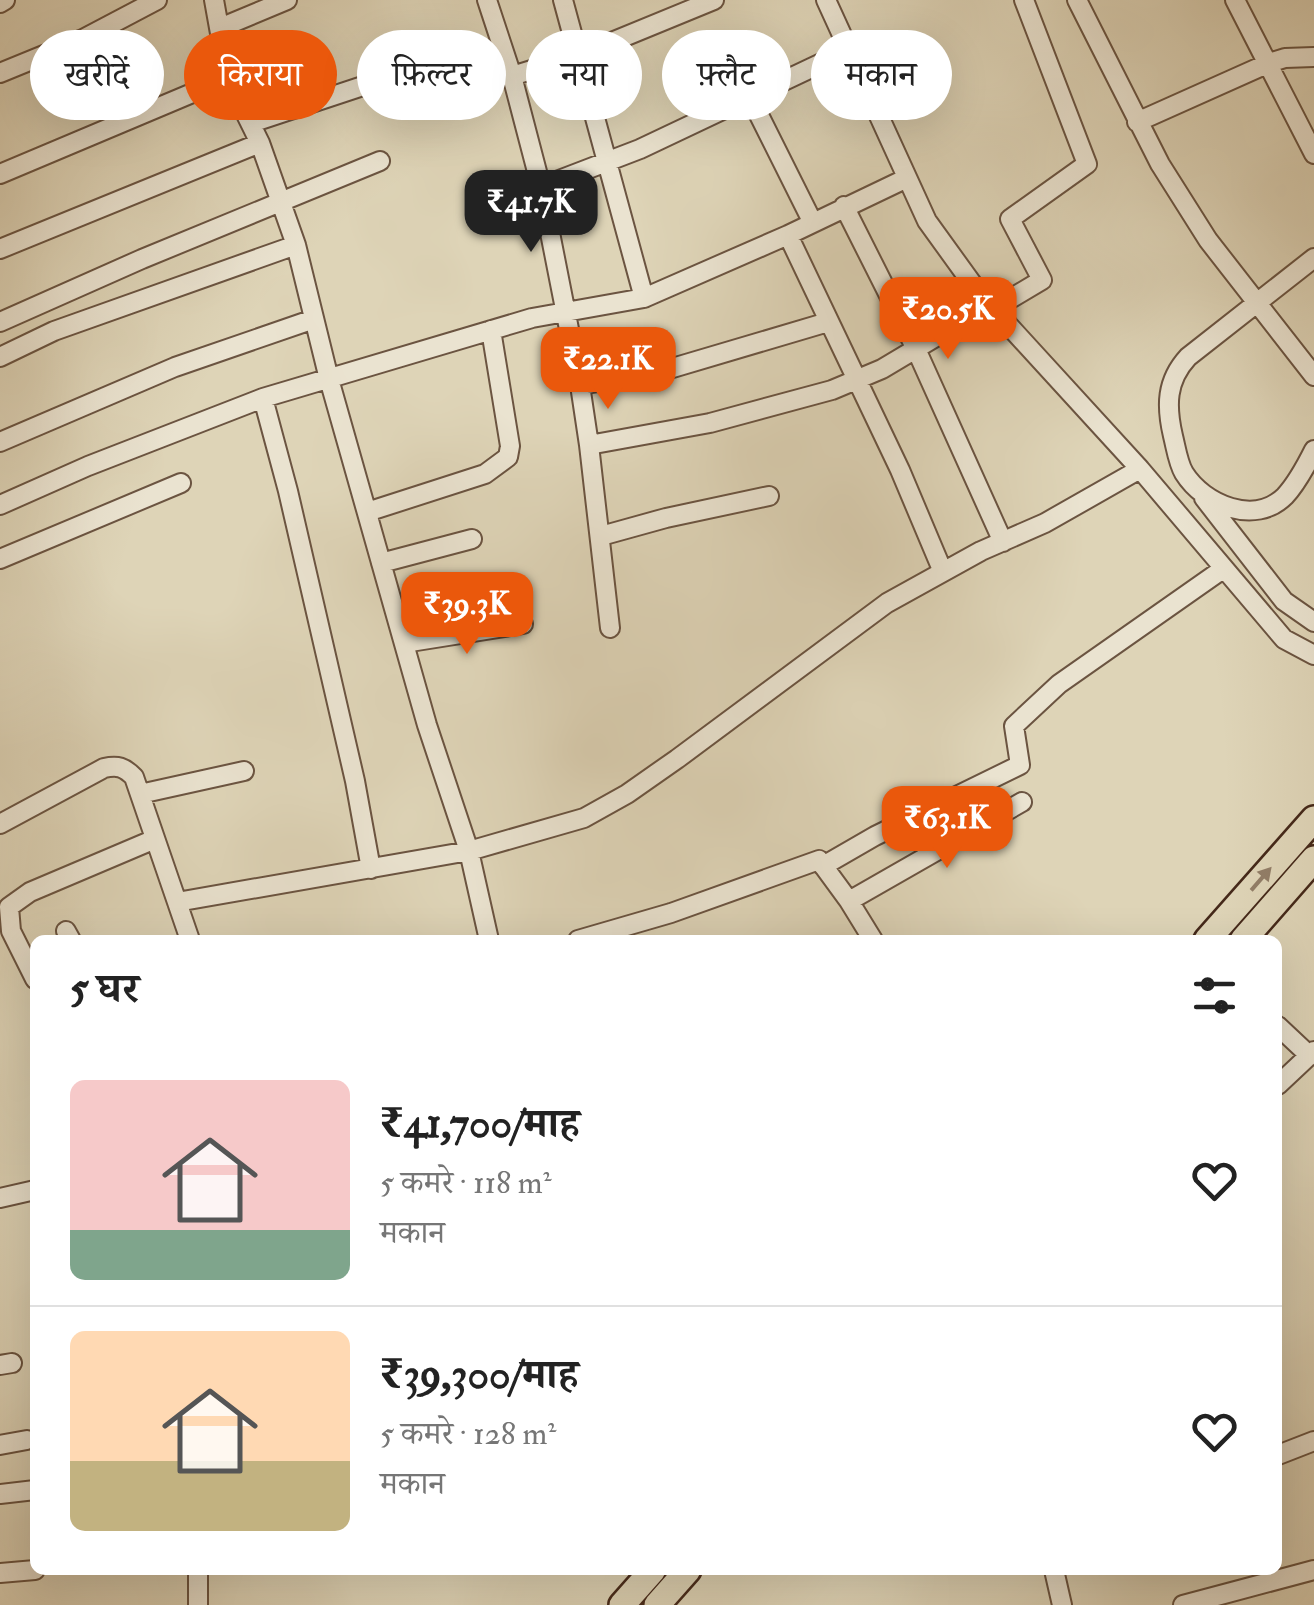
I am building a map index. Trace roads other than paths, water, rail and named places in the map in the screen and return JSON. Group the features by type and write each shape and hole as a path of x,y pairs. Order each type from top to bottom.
{"highway":[{"path":"1211,935 1314,819"},
{"path":"1247,935 1314,859"},
{"path":"622,1605 649,1575"},
{"path":"657,1605 684,1575"}],"street":[{"path":"0,73 83,39 157,0"},
{"path":"214,0 220,28 284,0"},
{"path":"486,0 512,76 568,313 610,628"},
{"path":"563,0 572,30"},
{"path":"641,30 714,0"},
{"path":"826,0 839,30"},
{"path":"994,308 1042,280 1010,219 1084,170 1087,164 1024,0"},
{"path":"1077,0 1137,122 1208,240 1314,376"},
{"path":"1235,0 1314,154"},
{"path":"1137,122 1269,63 1314,57"},
{"path":"512,76 526,72"},
{"path":"250,124 357,88"},
{"path":"0,174 184,97"},
{"path":"248,120 283,201 296,245 329,379 427,725 469,851 488,935"},
{"path":"596,120 644,298"},
{"path":"540,187 704,120"},
{"path":"762,120 812,221"},
{"path":"879,120 927,221 980,293 1140,469 1284,639 1314,656"},
{"path":"0,249 260,143"},
{"path":"0,322 380,161"},
{"path":"0,505 263,398 532,318 644,298 905,179"},
{"path":"844,206 916,349 1003,542"},
{"path":"788,235 858,379 942,572"},
{"path":"0,357 54,332 296,245"},
{"path":"1314,258 1188,357 1174,376 1167,398 1183,472 1284,600 1314,622"},
{"path":"588,446 710,423 832,390 939,336 980,293"},
{"path":"0,442 134,383 314,319"},
{"path":"580,385 659,372 828,322"},
{"path":"368,512 485,474 508,457 510,446 491,330"},
{"path":"263,398 355,781 371,869"},
{"path":"1195,486 1226,506 1248,512 1270,506 1284,497 1300,477 1314,450"},
{"path":"178,902 469,851 584,818 628,794 873,613 942,572 1044,524 1140,469"},
{"path":"0,559 181,483"},
{"path":"600,536 768,496"},
{"path":"382,564 472,538"},
{"path":"824,866 875,836 1020,764 1014,726 1059,684 1222,569"},
{"path":"404,643 522,624"},
{"path":"0,824 104,768 117,765 126,769 134,777 178,902 184,935"},
{"path":"140,794 244,771"},
{"path":"849,900 1022,802"},
{"path":"30,968 12,931 9,907 30,892 155,840"},
{"path":"595,935 819,860 869,935"},
{"path":"1282,1029 1312,1054 1282,1081"},
{"path":"0,1198 30,1191"},
{"path":"0,1445 26,1440"},
{"path":"1282,1453 1314,1441"},
{"path":"0,1494 30,1491"},
{"path":"0,1573 30,1570"},
{"path":"1183,1605 1314,1570"},
{"path":"198,1575 198,1605"},
{"path":"1055,1575 1062,1605"}]}
